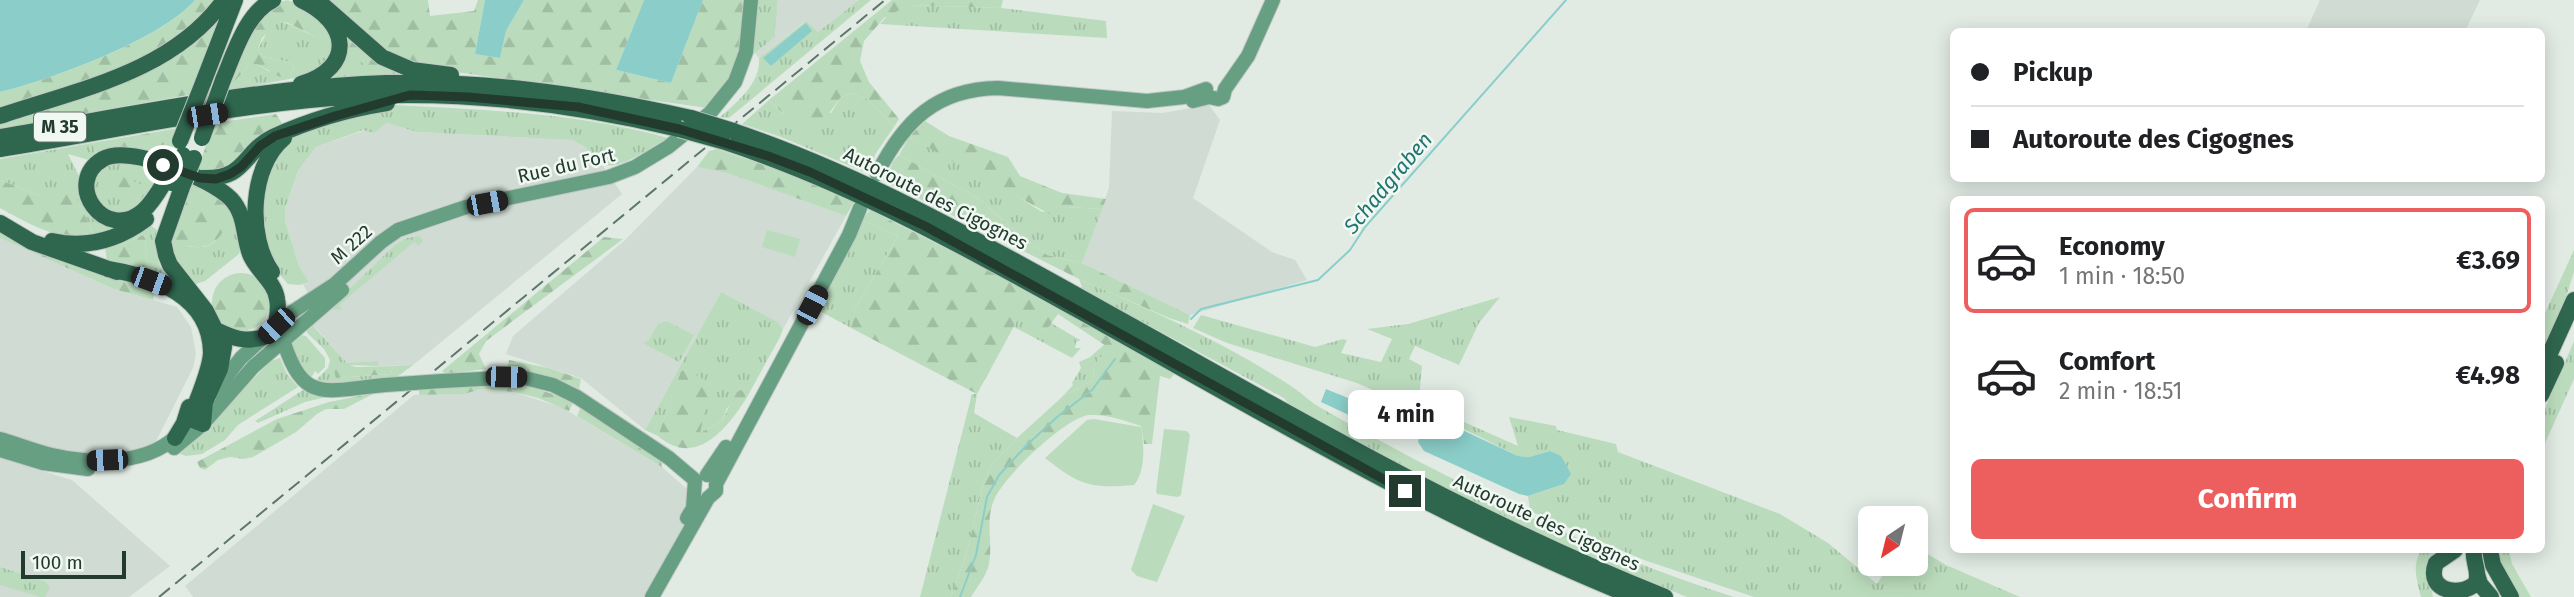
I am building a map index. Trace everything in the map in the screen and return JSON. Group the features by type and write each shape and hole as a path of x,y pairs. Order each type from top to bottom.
{"highway":[{"path":"0,116 158,60 204,26 224,0"},
{"path":"212,82 235,0"},
{"path":"197,420 220,369 224,347 201,303 170,265 163,241 173,184 243,0"},
{"path":"233,56 252,0"},
{"path":"212,82 233,56 261,7 273,0"},
{"path":"294,90 329,69 336,62 342,46 335,28 301,0"},
{"path":"317,0 377,54 401,67 596,93 615,102"},
{"name":"Autoroute des Cigognes","path":"117,124 294,90 364,84 466,84 514,87 615,102 806,157 876,187 969,235 1308,425 1441,496 1551,549 1665,597"},
{"path":"173,184 143,211 125,220 100,215 90,201 86,186 97,163 118,154 200,178 216,179 241,167 268,140 297,128 410,95"},
{"name":"Autoroute des Cigognes","path":"117,124 322,99 410,95 468,97 578,107 685,123"},
{"name":"M 35","path":"0,138 117,124"},
{"name":"M 35","path":"0,149 117,124"},
{"path":"275,334 286,302 281,283 264,261 258,240 257,189 262,168 270,152 297,128"},
{"name":"Autoroute des Cigognes","path":"728,136 914,221 1423,501 1534,554 1634,597"},
{"path":"200,178 231,199 240,211 249,253 278,297 275,334"},
{"path":"0,215 49,240 71,244 95,243 117,237 146,220 173,184"},
{"path":"0,223 32,242 174,296 194,313 202,332 205,356 184,423 175,438"},
{"path":"108,269 125,272 176,291 199,310 209,333 211,355 197,420"},
{"path":"2545,364 2574,300"},
{"path":"2545,387 2574,322"},
{"path":"215,330 246,340 275,334"},
{"path":"2449,553 2441,558 2434,569 2439,593 2463,596 2473,586 2475,563"},
{"path":"2460,553 2467,555 2475,563 2480,584 2491,597"},
{"path":"2491,553 2493,565 2511,597"}],"main road":[{"name":"Rue du Fort","path":"418,222 466,207 609,177 635,167 667,147 709,113 735,82 746,51 751,0"},
{"path":"877,173 898,136 918,114 939,101 976,88 1043,92 1082,101 1153,108 1177,105 1208,93 1215,99 1221,98 1223,85 1245,63 1273,0"},
{"path":"644,597 704,486 849,235 860,208 835,243 790,339 750,414 733,436 704,486 652,597"},
{"name":"M 222","path":"275,334 300,306 335,284 387,237 418,222"},
{"name":"M 222","path":"275,334 400,236 414,229 418,222"},
{"path":"275,334 295,371 305,383 328,390 521,377 552,385 580,399 669,458 704,486"},
{"path":"205,402 241,358 275,334"},
{"path":"0,439 53,455 90,460 139,456 159,449 197,420 253,367 275,334"},
{"path":"0,450 43,463 82,469 108,469 153,460 185,441 197,420"}],"shaded area":[{"path":"778,0 859,0 818,32 805,21 759,58 755,53 775,37"},
{"path":"2320,0 2480,0 2466,28 2307,28"},
{"path":"1209,105 1220,120 1193,198 1272,252 1295,260 1307,280 1190,315 1082,263 1109,188 1112,111 1162,113"},
{"path":"386,123 418,132 572,140 585,147 603,166 622,194 413,365 379,366 378,361 347,363 314,326 314,305 303,284 309,282 299,266 285,219 285,208 298,171 316,147"},
{"path":"697,167 727,173 846,216 783,329 778,322 721,292 645,430 581,378 506,354 513,336 625,240"},
{"path":"0,238 114,289 177,307 191,327 196,354 193,368 150,453 126,464 0,440"},
{"path":"482,389 514,392 563,408 662,467 707,507 657,597 193,597 185,586 414,395 464,394"},
{"path":"0,458 72,480 170,566 129,597 0,597"}],"green space":[{"path":"195,0 214,0 170,41 144,56 87,80 0,108 0,92 75,68 132,43 179,15"},
{"path":"288,0 320,18 335,41 331,44 288,23 278,21 262,38 258,49 263,57 289,62 295,68 290,74 280,77 257,64 250,64 235,81 227,81 249,34 272,4"},
{"path":"324,0 428,0 430,16 474,11 478,0 485,0 475,54 500,58 506,31 524,0 644,0 616,70 671,83 703,0 746,0 741,46 734,71 707,108 415,66 394,59"},
{"path":"754,0 778,0 775,37 750,57"},
{"path":"859,0 871,0 729,118 720,117 752,84 759,67 759,58 806,21 818,32"},
{"path":"892,0 1003,0 1001,8 909,5 884,18 864,41 860,61 869,82 899,119 894,127 867,99 851,93 841,97 822,123 792,119 769,100"},
{"path":"909,5 1001,8 1106,21 1107,38 880,24 890,13"},
{"path":"215,20 221,20 193,94 0,129 0,120 93,89"},
{"path":"278,21 322,39 335,41 335,54 310,75 222,92 227,81 235,81 250,64 257,64 268,71 290,74 295,68 289,62 263,57 258,49 269,28"},
{"path":"342,27 399,71 399,76 384,75 348,52"},
{"path":"346,46 393,76 322,79"},
{"path":"851,93 867,99 894,127 876,153 867,173 781,137 742,124 769,100 783,114 831,113 841,97"},
{"path":"394,105 566,118 668,138 629,160 603,166 585,147 572,140 418,132 386,123 374,133 363,130 316,147 298,171 285,208 285,220 299,266 309,282 288,284 266,259 259,211 275,151 294,134"},
{"path":"276,114 282,123 279,129 219,174 197,171 214,123"},
{"path":"925,121 949,136 1008,157 1020,176 1062,193 1106,199 1102,209 1067,207 1055,217 909,137"},
{"path":"179,128 168,162 97,155 92,143"},
{"path":"909,137 997,183 1042,212 1067,207 1102,209 1082,263 1047,255 979,199 899,155"},
{"path":"92,143 97,155 91,162 68,154 81,180 81,191 127,225 93,238 91,227 73,194 40,196 0,180 0,159"},
{"path":"717,149 808,180 854,202 846,216 727,173 697,167 709,151"},
{"path":"899,155 979,199 1047,255 1082,263 1190,315 1188,324 1079,279 884,181"},
{"path":"120,162 164,170 154,192 142,203 120,215 98,206 91,180 105,163"},
{"path":"121,176 145,186 146,192 142,198 128,203 123,201 114,187 116,178"},
{"path":"190,178 227,203 228,216 220,237 214,242 201,247 184,246 184,264 180,268 167,239"},
{"path":"0,180 40,196 58,192 73,193 91,227 93,238 56,234 0,208"},
{"path":"227,203 234,206 241,245 239,254 205,281 188,283 167,239 194,247 208,246 219,237"},
{"path":"870,210 1014,283 1175,373 1170,379 1160,376 1152,444 1144,444 1141,426 1109,417 1089,415 1079,418 1051,437 1009,478 999,490 991,508 989,564 971,597 951,597 968,548 990,467 1062,397 1093,380 1094,365 1103,355 1106,346 1058,314 1046,331 1018,319 977,394 853,329 853,312 898,236 862,220"},
{"path":"862,220 898,236 853,312 853,329 816,309"},
{"path":"150,225 160,232 158,260 163,272 173,284 147,275 146,240 143,235 118,244"},
{"path":"0,228 149,289 154,294 153,300 114,289 0,238"},
{"path":"767,230 800,239 795,257 762,247"},
{"path":"143,235 146,240 147,275 107,262 105,247 121,245"},
{"path":"419,236 423,240 419,246 414,242 339,305 342,310 332,309 395,245 407,238"},
{"path":"604,237 623,239 486,341 479,354 486,369 446,374 442,371"},
{"path":"2574,250 2574,272 2564,303 2545,345 2545,313"},
{"path":"235,273 247,273 262,281 270,296 270,308 262,323 247,331 235,331 220,323 212,308 212,296 220,281"},
{"path":"1079,279 1214,341 1266,370 1321,408 1471,488 1627,558 1734,597 1687,597 1583,555 1404,469 1291,407 1284,398 1083,290"},
{"path":"721,292 778,322 783,329 746,399 745,393 727,408 722,421 700,433 681,372 658,436 645,430"},
{"path":"1500,297 1479,323 1459,365 1415,346 1409,359 1422,366 1418,410 1357,383 1227,343 1193,328 1201,315 1315,347 1343,339 1347,340 1341,353 1381,362 1392,339 1367,329 1408,324"},
{"path":"326,308 329,312 314,323 314,327 347,363 378,361 379,366 346,365 336,378 391,374 393,366 413,365 397,377 333,384 316,380 328,368 330,360 324,349 307,333 307,327"},
{"path":"1018,318 1046,331 1051,323 1080,340 1076,342 1075,348 1081,348 1072,358 1014,327"},
{"path":"666,321 694,335 679,362 643,343 649,340 658,324"},
{"path":"296,334 306,336 325,358 325,367 318,374 315,371 311,378 302,371 290,343"},
{"path":"2574,341 2574,379 2545,443 2545,409"},
{"path":"1105,344 1107,347 1103,355 1094,365 1093,380 1062,397 1073,385 1081,368 1079,362 1090,357"},
{"path":"280,358 287,374 298,387 238,425 225,440 202,454 180,454 271,361"},
{"path":"509,360 549,368 581,379 579,389 544,375 507,369"},
{"path":"337,361 356,367 393,366 391,374 336,378 333,368"},
{"path":"688,370 704,380 708,398 700,433 722,421 736,392 741,390 746,399 719,433 697,447 685,448 672,445 658,436 681,371"},
{"path":"519,383 574,401 569,411 538,398 514,392 482,389 464,394 419,395 419,389"},
{"path":"303,390 331,396 305,402 258,423 255,421"},
{"path":"375,393 344,409 326,409 296,432 253,457 218,460 205,470 200,468 197,462 277,419 329,402"},
{"path":"972,394 977,394 974,413 1017,438 990,467 968,548 951,597 920,597"},
{"path":"581,406 661,460 662,467 577,416"},
{"path":"1437,410 1518,446 1509,417 1556,426 1557,430 1616,444 1618,452 1780,514 1828,543 1858,568 1858,576 1867,576 1877,584 1882,576 1928,576 1928,554 1946,565 2020,597 1754,597 1644,560 1530,511 1528,496 1564,484 1550,451 1529,457 1518,456 1450,422 1423,420"},
{"path":"1087,420 1141,427 1142,465 1134,485 1107,486 1086,483 1067,474 1045,458"},
{"path":"1164,429 1187,431 1190,435 1181,495 1178,497 1157,494 1156,491"},
{"path":"1153,504 1185,516 1157,582 1137,576 1131,570"},
{"path":"2437,553 2428,566 2433,597 2421,597 2416,573 2419,555"},
{"path":"2496,553 2510,553 2512,564 2531,597 2517,597 2503,575"},
{"path":"0,567 46,582 50,587 45,597 0,585"}],"water":[{"path":"0,0 195,0 179,15 132,43 75,68 0,92"},
{"path":"485,0 524,0 506,31 500,58 475,54"},
{"path":"644,0 703,0 671,83 616,70"},
{"path":"806,23 812,31 771,66 763,58"},
{"path":"1326,389 1402,420 1404,422 1400,435 1396,437 1321,402"},
{"path":"1430,415 1518,456 1529,457 1550,451 1561,456 1571,474 1564,484 1528,496 1519,494 1424,451 1418,442 1423,420"}],"waterway":[{"name":"Schadgraben","path":"1191,319 1201,309 1318,280 1350,250 1365,227 1566,0"},
{"name":"Schadgraben","path":"960,597 976,555 987,497 999,475 1057,417 1092,390 1115,359"}],"railway":[{"path":"159,597 885,0"}],"route":[{"path":"163,165 200,178 216,179 241,167 260,146 275,136 410,95 523,100 578,107 679,129 768,156 810,172 925,226 1405,491"}]}
